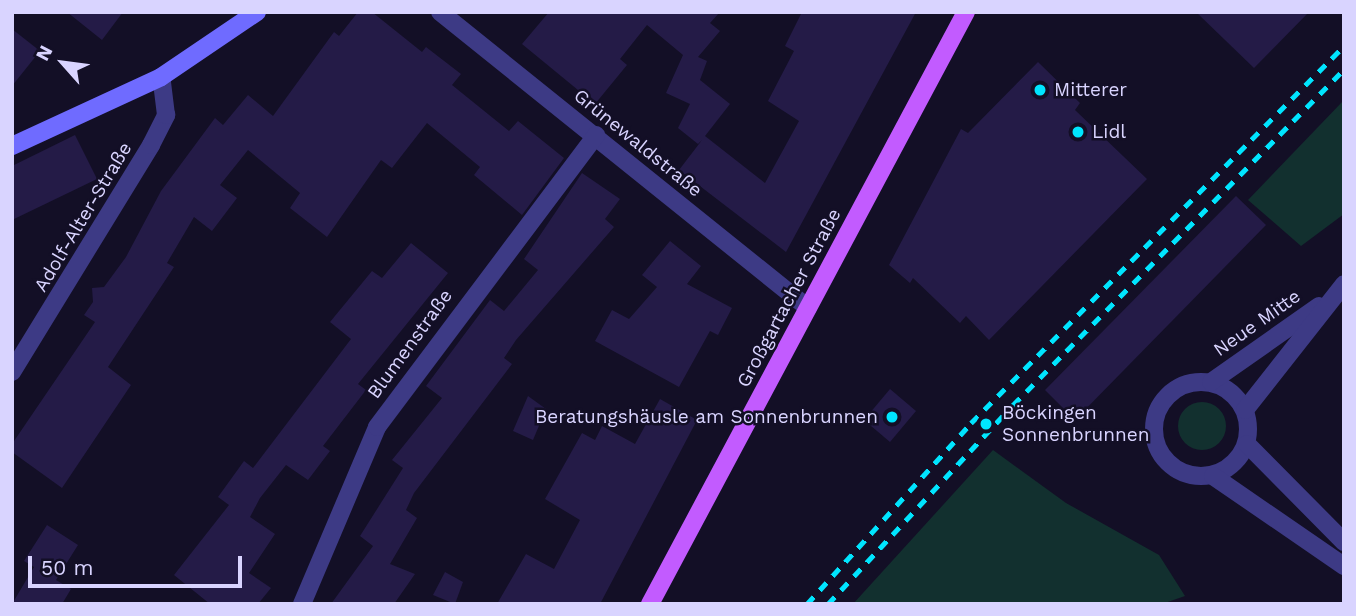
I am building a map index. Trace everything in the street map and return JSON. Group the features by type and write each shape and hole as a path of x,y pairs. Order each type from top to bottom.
{"main road":[{"path":"12,146 161,77 257,12"},
{"name":"Großgartacher Straße","path":"650,604 966,12"}],"street":[{"name":"Grünewaldstraße","path":"440,12 808,308"},
{"name":"Adolf-Alter-Straße","path":"12,372 151,145 166,115 161,77"},
{"name":"Blumenstraße","path":"302,604 377,427 596,135"},
{"name":"Neue Mitte","path":"1213,475 1189,476 1167,464 1154,443 1154,418 1166,396 1187,383 1211,382 1231,392 1245,410 1328,300 1344,284"},
{"name":"Neue Mitte","path":"1211,382 1328,300"},
{"path":"1245,410 1247,444 1234,464 1213,475 1344,565"},
{"path":"1247,444 1344,542"}],"green space":[{"path":"1344,100 1344,214 1301,246 1248,200"},
{"path":"1202,402 1219,409 1226,426 1219,443 1202,450 1185,443 1178,426 1185,409"},
{"path":"993,450 1066,503 1159,555 1185,596 1162,604 853,604"}],"building":[{"path":"67,12 123,12 102,40"},
{"path":"358,12 372,12 422,52 426,47 461,74 452,85 509,131 518,121 564,158 522,215 474,175 480,167 427,123 392,168 381,160 327,237 290,208 300,193 248,150 220,185 237,198 212,231 194,217 167,263 174,267 108,367 131,385 62,488 12,452 12,444 95,322 84,315 93,302 92,288 104,287 126,257 161,191 215,118 223,125 248,95 273,116 334,32 339,36"},
{"path":"549,12 720,12 710,23 720,31 698,57 707,61 700,80 730,104 705,136 765,183 799,121 768,101 794,51 785,46 802,12 916,12 786,252 679,170 702,140 698,144 678,128 690,104 666,93 683,55 647,25 620,59 627,65 595,104 522,44"},
{"path":"1196,12 1309,12 1254,68"},
{"path":"12,29 40,51 12,86"},
{"path":"1038,62 1080,103 1075,110 1147,179 989,340 966,316 960,323 913,278 910,283 889,265 961,129 968,133"},
{"path":"75,135 97,179 12,220 12,166"},
{"path":"582,173 620,199 605,219 614,227 516,340 504,358 512,364 414,493 406,510 417,518 390,564 415,574 394,604 331,604 373,546 360,536 403,468 392,460 442,398 426,386 490,300 504,311 538,270 524,259"},
{"path":"1236,196 1266,225 1075,420 1045,390"},
{"path":"670,241 701,266 687,284 732,308 718,335 710,331 679,387 595,341 612,310 629,319 657,287 642,275"},
{"path":"411,243 448,273 358,384 366,390 323,446 330,451 308,480 286,465 260,498 250,517 275,534 249,573 271,588 258,604 210,604 174,575 229,505 218,497 244,461 253,468 351,339 330,322 372,271 382,278"},
{"name":"Beratungshäusle am Sonnenbrunnen","path":"890,389 916,411 890,442 864,420"},
{"path":"528,396 546,409 533,440 513,431"},
{"path":"660,399 697,420 600,604 497,604 526,554 554,569 580,520 545,499 582,433 595,440 602,426 635,444"},
{"path":"47,525 78,545 56,580 71,589 62,604 12,604 34,567 24,561"},
{"path":"445,572 463,582 455,604 433,595"}],"railway":[{"path":"807,604 971,423 1344,46"},
{"path":"828,604 1013,405 1344,69"}],"place":[{"name":"Mitterer","path":"1040,90"},
{"name":"Lidl","path":"1078,132"},
{"name":"Beratungshäusle am Sonnenbrunnen","path":"892,417"},
{"name":"Böckingen Sonnenbrunnen","path":"986,424"}]}
